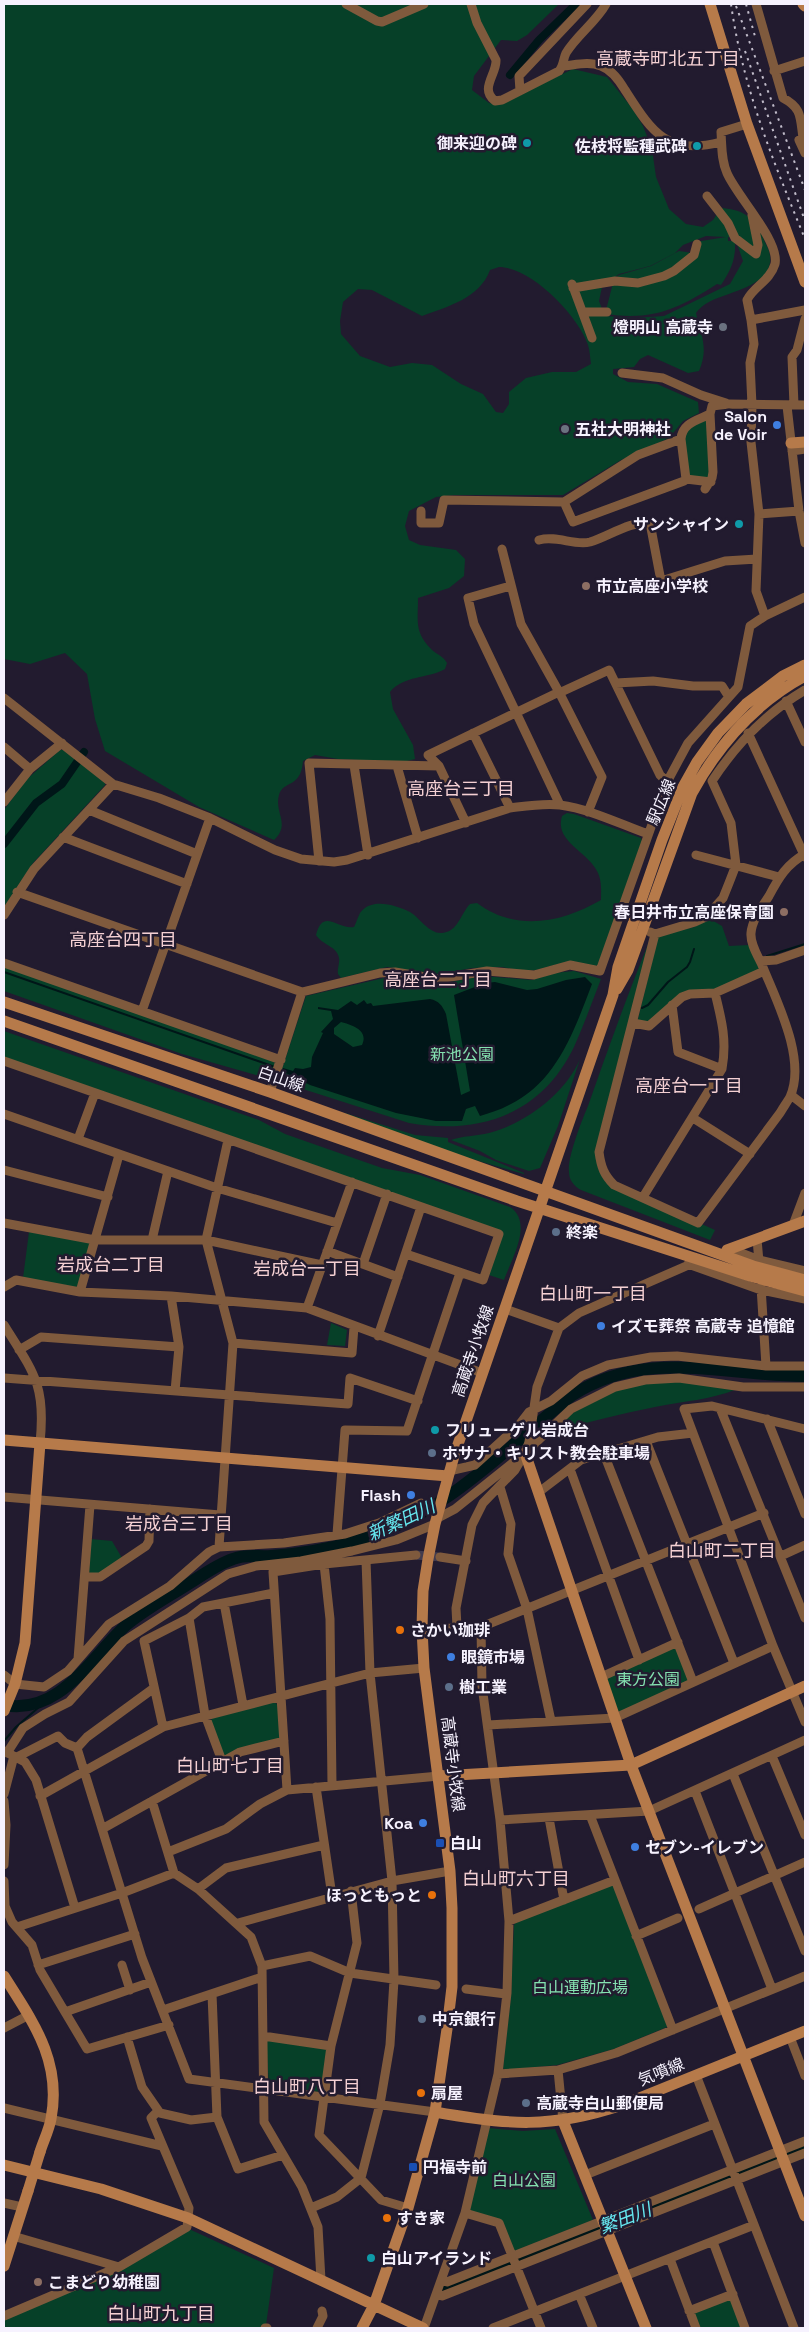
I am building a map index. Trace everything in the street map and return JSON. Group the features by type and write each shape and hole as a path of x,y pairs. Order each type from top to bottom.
{"street":[{"path":"349,4 377,21 382,22 424,4"},
{"path":"471,4 477,23 496,60 488,93 495,100 502,100 541,82 563,66 595,64 609,70 621,83 649,125 657,133 673,143 693,148 722,142"},
{"path":"520,91 519,76 587,4"},
{"path":"563,66 566,54 606,4"},
{"path":"710,4 747,124 805,282"},
{"path":"756,4 782,98 795,104 800,114 804,138 799,140 805,153"},
{"path":"774,71 805,61"},
{"path":"747,124 721,132 723,162 728,175 753,213 775,253 775,260 767,279 747,300 754,344 750,363 751,442 759,514 756,591 765,616"},
{"path":"707,196 728,223 732,239 756,254 758,245 753,213"},
{"path":"592,338 573,286 616,281 638,283 664,276 681,266 694,255 697,244"},
{"path":"751,320 805,310"},
{"path":"582,312 607,312"},
{"path":"805,319 797,350 792,357 791,406 792,447 799,510 805,543"},
{"path":"622,373 663,378 701,395 729,404"},
{"path":"564,502 574,522 686,478 708,486 713,472 710,414 712,406 729,404 805,405"},
{"path":"686,478 681,439 682,431 686,425 710,414"},
{"path":"422,511 421,523 439,523 444,500 564,502 638,455 681,439"},
{"path":"792,447 805,442"},
{"path":"792,447 805,449"},
{"path":"759,514 799,510"},
{"path":"539,540 550,537 588,542 640,522 650,523 661,581 725,560 757,559"},
{"path":"502,549 521,624 559,692 602,777 588,812"},
{"path":"510,586 468,598 474,624 560,805"},
{"path":"17,892 302,992 380,972 395,972 438,979 487,972 534,975 570,965 600,971 666,782 688,743 738,687 750,626 765,616 805,598"},
{"name":"駅広線","path":"614,995 618,967 659,849 683,787 697,762 718,733 746,704 784,676 805,665"},
{"path":"466,823 439,766 428,755 609,670 660,775 666,782"},
{"name":"駅広線","path":"546,1192 614,995 628,970 692,793 706,769 744,721 779,691 805,676"},
{"path":"616,683 653,681 693,686 722,686 729,697"},
{"path":"643,930 655,934 706,917 723,898 736,865 731,824 712,781 729,756 766,716 805,690"},
{"path":"4,698 113,784 159,798 210,818 275,850 301,859 334,862 368,855 510,808 531,805 560,805 588,812 648,834"},
{"path":"786,701 805,742"},
{"path":"473,734 510,808"},
{"path":"655,934 599,1152 600,1164 605,1176 614,1185 698,1223 780,1113 791,1095 794,1072 793,1051 782,1014 753,947 750,935 754,921 779,877 788,864 805,855 748,734"},
{"path":"5,798 30,769 62,743"},
{"path":"4,747 30,769"},
{"path":"319,861 309,763 439,766"},
{"path":"354,765 368,855"},
{"path":"397,766 418,838"},
{"path":"4,915 17,892 34,869 113,784"},
{"path":"89,810 197,854"},
{"path":"142,1011 210,818"},
{"path":"63,837 187,884"},
{"path":"696,856 779,877"},
{"path":"760,962 776,960 805,950"},
{"path":"4,963 281,1060"},
{"path":"633,1023 649,1026 682,997 690,994 715,993 764,971"},
{"path":"270,1092 302,992"},
{"path":"643,1198 722,1069 725,1048 723,1026 715,993"},
{"name":"白山線","path":"4,1002 270,1092 546,1192"},
{"path":"672,1005 678,1052 722,1069"},
{"path":"4,1021 541,1208 750,1276 805,1291"},
{"path":"4,1061 499,1234 483,1280 406,1254"},
{"path":"78,1139 95,1093"},
{"path":"791,1095 805,1106"},
{"path":"4,1114 217,1188 337,1223"},
{"path":"693,1118 750,1154"},
{"path":"219,1547 233,1343 206,1240 228,1140"},
{"path":"80,1292 119,1155"},
{"path":"4,1170 108,1197"},
{"path":"152,1240 168,1171"},
{"path":"307,1308 352,1182"},
{"path":"546,1192 753,1266 805,1280"},
{"name":"高蔵寺小牧線","path":"362,2328 374,2304 408,2208 435,2112 452,1987 450,1871 424,1668 423,1591 436,1521 448,1473 546,1192"},
{"path":"793,1225 805,1193"},
{"path":"363,1264 387,1194"},
{"path":"378,1336 421,1207"},
{"path":"729,1250 805,1221"},
{"path":"4,1223 95,1240 206,1240 322,1265"},
{"path":"757,1239 759,1261"},
{"path":"729,1250 759,1261 805,1271"},
{"path":"327,1251 398,1276"},
{"path":"457,1627 456,1608 472,1525 483,1502 515,1470 527,1447 537,1387 558,1328 578,1313 691,1264 761,1288 805,1299"},
{"path":"337,1534 345,1430 407,1431 460,1273"},
{"path":"4,1287 16,1280 80,1292 171,1296 307,1308 378,1336 482,1373"},
{"path":"761,1288 766,1366"},
{"path":"171,1296 179,1347 175,1391"},
{"path":"506,1308 558,1328"},
{"path":"4,1325 36,1379 42,1407 25,1644 15,1684 4,1711"},
{"path":"233,1343 352,1352 354,1327"},
{"path":"20,1350 42,1337 179,1347"},
{"path":"4,1440 342,1467 448,1473 475,1465 519,1425 525,1416 551,1401 582,1376 608,1366 633,1359 687,1357 766,1366 805,1366"},
{"path":"4,1378 348,1404 350,1378 418,1401"},
{"path":"4,1794 10,1754 24,1728 45,1714 69,1702 124,1641 145,1625 228,1574 256,1566 301,1561 396,1540 436,1521 455,1509 571,1409 600,1393 630,1383 679,1378 743,1387 805,1387"},
{"path":"805,1429 712,1406 684,1409 774,1646 805,1722"},
{"path":"720,1408 805,1618"},
{"path":"767,1419 805,1514"},
{"path":"539,1492 581,1460 658,1437 693,1433"},
{"path":"646,1441 734,1663"},
{"path":"527,1447 539,1492 631,1765 805,2216"},
{"path":"604,1454 693,1682"},
{"path":"570,1469 639,1660"},
{"path":"500,1487 511,1524 508,1554 527,1609 551,1721"},
{"path":"4,1497 220,1515"},
{"path":"4,1675 15,1684 44,1687 68,1671 109,1624 170,1586 209,1552 219,1547 284,1543 345,1534 379,1523 421,1503"},
{"path":"78,1659 90,1505"},
{"path":"85,1577 100,1577 146,1546 149,1541 150,1509"},
{"path":"422,1629 481,1627 764,1513"},
{"path":"781,1556 805,1545"},
{"path":"287,1790 273,1572 324,1564 416,1555"},
{"path":"440,1557 466,1560"},
{"path":"312,2208 337,2197 361,2178 380,2104 390,2044 394,1980 392,1881 370,1673 366,1560"},
{"path":"324,1564 330,1619 332,1784"},
{"path":"163,1727 144,1641 189,1618 203,1606 274,1593"},
{"path":"224,1603 243,1705"},
{"path":"189,1618 205,1715 222,1761"},
{"path":"4,2165 101,2189 188,2218 424,2328 438,2295 465,2213 498,2074 506,1994 509,1921 500,1820 482,1686 481,1627"},
{"path":"601,1677 678,1642"},
{"path":"488,1725 615,1718 774,1646"},
{"path":"40,1796 163,1727 370,1673 424,1668"},
{"path":"168,1852 226,1829 260,1804 287,1790 382,1780 631,1765 805,1686"},
{"path":"77,1748 87,1737 154,1688"},
{"path":"10,1754 58,1736 65,1744 77,1748"},
{"path":"500,1820 649,1811 805,1740"},
{"path":"102,1829 240,1752 284,1741"},
{"path":"77,1748 151,1982 190,2079 435,2112"},
{"path":"10,1754 25,1762 36,1780 75,1908"},
{"path":"772,1756 805,1835"},
{"path":"733,1774 805,1951"},
{"path":"316,1787 332,1896"},
{"path":"695,1791 772,1989"},
{"path":"4,1801 6,1825 4,1865"},
{"path":"152,1801 174,1873 198,1889 238,1923 251,1937 262,1966 264,2122 312,2208 318,2227 321,2280"},
{"path":"590,1815 673,2030"},
{"path":"549,1818 564,1900"},
{"path":"198,1889 226,1868 324,1845"},
{"path":"699,1909 805,1862"},
{"path":"238,1923 392,1881 450,1871"},
{"path":"17,1927 122,1893 174,1873"},
{"path":"509,1921 615,1880"},
{"path":"4,1881 6,1906 12,1922 32,1945 38,1964 87,2049 169,2025"},
{"path":"352,1891 357,1943 331,2046 319,2134 381,2200 408,2208"},
{"path":"636,1936 678,1918"},
{"path":"38,1964 135,1934"},
{"path":"262,1966 310,1956 350,1973 436,1985"},
{"path":"121,1970 130,1990"},
{"path":"4,1976 40,2034 51,2068 53,2087 51,2119 4,2266"},
{"path":"498,2074 558,2070 616,2054 805,1976"},
{"path":"163,2010 262,1977"},
{"path":"65,2012 151,1982"},
{"path":"466,1989 506,1994"},
{"path":"212,1994 217,2118 238,2169 283,2155"},
{"path":"4,2028 29,2015"},
{"name":"気噴線","path":"435,2112 487,2121 526,2124 563,2121 594,2115 805,2031"},
{"path":"264,2036 331,2046"},
{"path":"127,2037 142,2087 160,2113 191,2120 217,2118"},
{"path":"790,2037 805,2076"},
{"path":"558,2070 563,2121 646,2328"},
{"path":"696,2075 794,2328"},
{"path":"4,2108 162,2146"},
{"path":"4,2316 119,2267 187,2227 189,2208 151,2118 158,2111"},
{"path":"585,2175 714,2124"},
{"path":"442,2280 447,2282 512,2256 606,2226 737,2180 782,2156 805,2141"},
{"path":"438,2295 442,2296 516,2266 733,2170 782,2156 805,2153"},
{"path":"4,2203 22,2207"},
{"path":"465,2213 499,2223 541,2328"},
{"path":"494,2328 754,2225"},
{"path":"14,2236 119,2267"},
{"path":"713,2242 745,2328"},
{"path":"670,2259 696,2328"},
{"path":"580,2294 593,2328"},
{"path":"690,2311 732,2294"},
{"path":"317,2328 323,2316 322,2311"}],"green space":[{"path":"4,4 559,4 527,35 517,41 501,40 474,76 472,90 489,103 499,104 573,69 607,77 632,108 643,126 652,149 656,177 669,209 686,224 703,227 713,220 721,208 734,210 750,218 758,227 769,251 770,263 766,273 758,281 713,300 696,313 704,349 699,371 688,373 648,355 640,359 634,367 613,369 613,374 628,382 657,384 698,402 699,413 683,421 669,438 621,460 563,495 454,495 436,497 409,511 405,526 409,540 420,545 456,550 465,559 464,576 449,588 418,598 418,626 422,638 447,663 445,669 409,680 390,692 393,709 413,745 415,759 403,762 338,759 315,755 303,761 299,776 284,787 279,795 278,807 282,823 279,834 274,840 199,807 105,751 95,719 87,674 65,653 30,664 4,659","holes":["706,236 726,237 695,242 693,253 679,251 651,266 619,275 614,279 605,314 637,316 664,311 690,300 717,284 721,285 730,269 735,253 735,241 728,241 728,237 735,238 743,261 730,284 664,316 635,318 605,316 599,301 602,287 619,274 650,266 675,253 683,245","499,267 512,269 525,275 539,284 564,307 583,333 589,347 591,364 576,372 552,372 526,378 509,392 509,404 503,413 496,412 483,394 461,384 432,365 412,363 390,367 360,356 341,334 340,321 343,302 358,289 372,290 422,316 462,300 479,288 490,270"]},
{"path":"708,419 711,477 689,478 684,433 687,428"},
{"path":"60,750 64,750 105,783 105,785 33,863 4,907 4,810 26,780"},
{"path":"567,813 641,838 642,841 598,965 594,967 570,961 536,970 522,971 502,967 472,968 439,974 387,967 341,978 338,974 338,954 316,935 319,927 323,922 327,921 342,926 354,927 360,913 370,905 384,904 404,909 433,931 442,933 456,926 470,904 477,903 507,918 539,921 570,914 601,900 601,883 598,873 587,858 567,840 563,833 561,825 562,816"},
{"path":"710,919 722,926 729,946 749,945 760,971 717,990 692,990 676,997 653,1021 639,1022 638,1019 658,936 694,927"},
{"path":"651,937 598,1168 605,1181 715,1230 710,1240 581,1190 572,1182 569,1175 570,1158 576,1139 626,1000"},
{"path":"4,966 273,1060 275,1063 270,1079 182,1054 4,991"},
{"name":"新池公園","path":"574,971 601,979 574,1047 560,1070 544,1089 526,1104 505,1115 483,1122 460,1126 409,1123 278,1081 306,996 384,978 445,983 483,976 532,980 554,973"},
{"path":"4,1031 259,1120 285,1134 382,1168 420,1175 510,1207 517,1214 520,1222 520,1232 519,1242 504,1280 489,1275 503,1234 4,1058"},
{"path":"580,1059 558,1126 540,1168 529,1171 496,1160 480,1151 451,1140 489,1133 517,1122 530,1114 543,1105 565,1084"},
{"path":"345,1113 415,1135 448,1138 448,1142 524,1174 465,1157"},
{"path":"29,1232 89,1242 91,1245 79,1286 23,1278"},
{"path":"331,1323 347,1330 345,1346 327,1345"},
{"path":"678,1380 737,1389 717,1396 665,1405 551,1432 579,1408 609,1392 659,1381"},
{"path":"91,1539 112,1541 122,1558 100,1574 91,1574 89,1572"},
{"name":"東方公園","path":"673,1647 676,1648 689,1679 687,1682 620,1712 618,1711 607,1680 608,1677"},
{"path":"274,1702 278,1705 280,1737 278,1740 226,1756 223,1755 211,1721 212,1718"},
{"name":"白山運動広場","path":"611,1885 614,1886 668,2025 667,2027 614,2049 557,2065 505,2070 503,2068 511,1996 514,1925 516,1922"},
{"path":"269,2040 326,2048 322,2090 320,2092 269,2085 266,2042"},
{"name":"白山公園","path":"488,2128 523,2131 555,2129 593,2220 512,2252 499,2220 467,2211"},
{"path":"189,2229 274,2268 266,2325 262,2328 4,2328 4,2320"},
{"path":"728,2298 731,2299 743,2328 700,2328 694,2314 695,2311"}],"shaded area":[{"name":"新池公園","path":"585,977 592,984 562,1054 540,1083 526,1095 506,1107 480,1116 475,1106 466,1109 462,1121 436,1121 396,1113 310,1085 282,1071 283,1068 293,1071 295,1068 311,1067 312,1057 323,1033 321,1032 333,1019 331,1011 318,1009 318,1007 338,1010 351,1001 357,1005 364,1000 367,1004 371,1003 373,1006 430,999 440,1004 446,1014 461,1095 470,1091 454,995 485,983 495,982 527,990 537,989 566,980","holes":["341,1022 361,1032 364,1040 362,1045 353,1047 334,1034 334,1028"]}],"waterway":[{"path":"510,75 539,40 576,4"},
{"path":"4,844 36,803 62,784 84,752"},
{"path":"767,956 805,944"},
{"path":"642,1008 648,1005 668,982 687,967 694,949"},
{"path":"4,972 275,1067"},
{"name":"新繁田川","path":"4,1705 23,1706 40,1702 56,1694 84,1670 129,1623 154,1605 222,1564 242,1557 292,1554 346,1544 388,1529 418,1515 471,1480 571,1396 599,1381 628,1372 656,1368 714,1369 805,1376"},
{"path":"4,1741 16,1727 46,1701"},
{"name":"繁田川","path":"445,2288 805,2147"}],"tunnel":[{"path":"416,1555 440,1557"}],"railway":[{"path":"731,4 743,65 760,124 805,239"},
{"path":"746,4 756,40"},
{"path":"736,6 805,190"},
{"path":"745,51 805,221"}],"place":[{"name":"御来迎の碑","path":"527,143"},
{"name":"佐枝将監種武碑","path":"697,146"},
{"name":"燈明山 高蔵寺","path":"723,327"},
{"name":"Salon de Voir","path":"777,425"},
{"name":"五社大明神社","path":"565,429"},
{"name":"サンシャイン","path":"739,524"},
{"name":"市立高座小学校","path":"586,586"},
{"name":"春日井市立高座保育園","path":"784,912"},
{"name":"終楽","path":"556,1232"},
{"name":"イズモ葬祭 高蔵寺 追憶館","path":"601,1326"},
{"name":"フリューゲル岩成台","path":"435,1430"},
{"name":"ホサナ・キリスト教会駐車場","path":"432,1453"},
{"name":"Flash","path":"411,1495"},
{"name":"さかい珈琲","path":"400,1630"},
{"name":"眼鏡市場","path":"451,1657"},
{"name":"樹工業","path":"449,1687"},
{"name":"Koa","path":"423,1823"},
{"name":"白山","path":"440,1843"},
{"name":"セブン-イレブン","path":"635,1847"},
{"name":"ほっともっと","path":"432,1895"},
{"name":"中京銀行","path":"422,2019"},
{"name":"扇屋","path":"421,2093"},
{"name":"高蔵寺白山郵便局","path":"526,2103"},
{"name":"円福寺前","path":"413,2167"},
{"name":"すき家","path":"387,2218"},
{"name":"白山アイランド","path":"371,2258"},
{"name":"こまどり幼稚園","path":"38,2282"}],"district":[{"name":"高蔵寺町北五丁目","path":"668,58"},
{"name":"高座台三丁目","path":"461,788"},
{"name":"高座台四丁目","path":"123,939"},
{"name":"高座台二丁目","path":"438,979"},
{"name":"高座台一丁目","path":"689,1085"},
{"name":"岩成台二丁目","path":"111,1264"},
{"name":"岩成台一丁目","path":"307,1268"},
{"name":"白山町一丁目","path":"593,1293"},
{"name":"岩成台三丁目","path":"179,1523"},
{"name":"白山町二丁目","path":"722,1550"},
{"name":"白山町七丁目","path":"230,1765"},
{"name":"白山町六丁目","path":"516,1878"},
{"name":"白山町八丁目","path":"307,2086"},
{"name":"白山町九丁目","path":"161,2313"}]}
